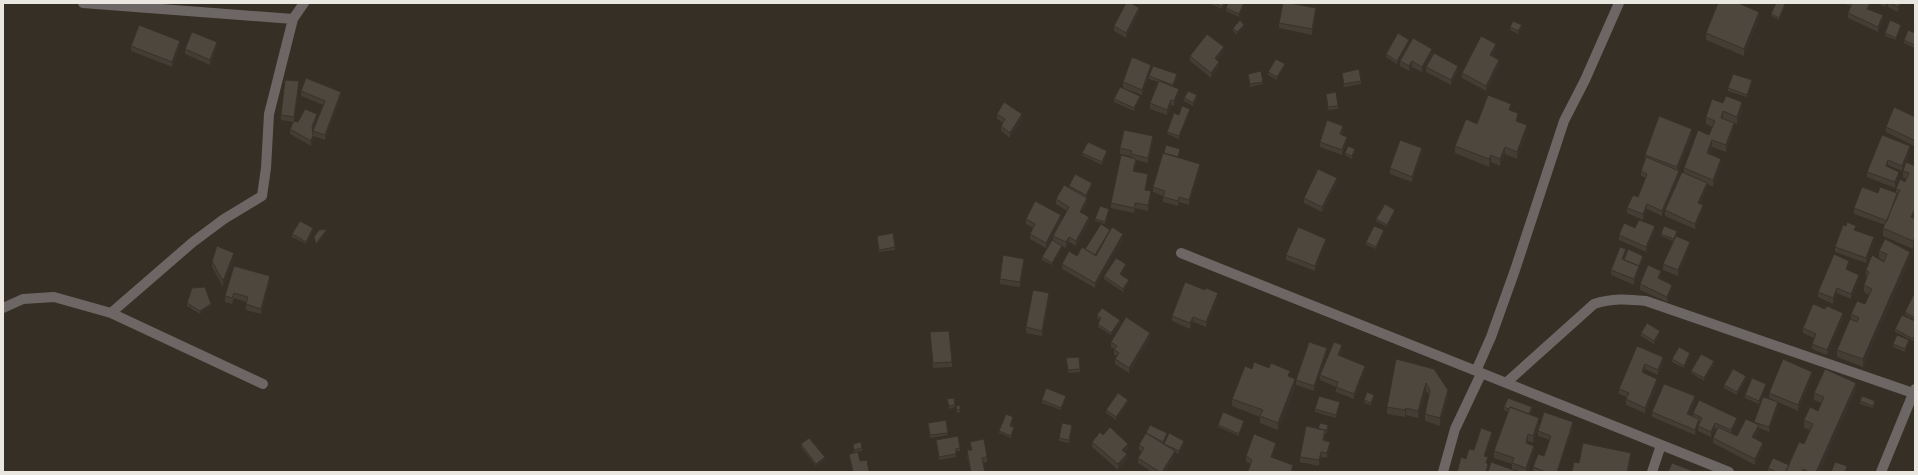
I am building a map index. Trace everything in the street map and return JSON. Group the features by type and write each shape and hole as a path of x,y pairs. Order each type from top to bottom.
{"street":[{"path":"83,3 293,19"},
{"path":"111,314 193,242 224,219 262,196 266,168 269,114 293,19 304,3"},
{"path":"1443,472 1456,429 1479,372 1516,270 1564,121 1585,80 1619,3"},
{"path":"1181,253 1729,472"},
{"path":"3,308 23,299 54,297 111,314 263,384"},
{"path":"1506,383 1594,304 1606,300 1624,298 1646,301 1914,391 1881,472"},
{"path":"1652,472 1661,445"}],"building":[{"path":"1126,3 1131,3 1139,8 1126,33 1114,26"},
{"path":"1215,3 1224,3 1222,7"},
{"path":"1228,3 1244,3 1239,14 1226,8"},
{"path":"1283,3 1316,8 1312,29 1279,23"},
{"path":"1718,3 1738,3 1759,12 1744,49 1706,33"},
{"path":"1776,3 1785,4 1779,18 1771,14"},
{"path":"1852,3 1870,3 1867,9 1883,15 1878,27 1848,13"},
{"path":"1890,3 1900,3 1898,7"},
{"path":"1240,20 1244,25 1237,32 1233,28"},
{"path":"1890,20 1901,25 1896,38 1885,33"},
{"path":"1513,21 1522,25 1518,31 1510,27"},
{"path":"139,25 180,41 172,62 131,46"},
{"path":"1908,30 1915,33 1914,45 1904,40"},
{"path":"192,32 217,42 210,60 185,49"},
{"path":"1398,33 1409,40 1397,61 1386,54"},
{"path":"1207,34 1224,47 1215,58 1219,62 1211,73 1190,56"},
{"path":"1481,36 1496,44 1490,55 1499,60 1486,86 1462,73"},
{"path":"1413,38 1432,49 1422,67 1412,61 1409,66 1400,61"},
{"path":"1434,53 1458,66 1451,80 1426,67"},
{"path":"1132,57 1151,65 1142,90 1123,82"},
{"path":"1276,59 1285,64 1277,77 1268,72"},
{"path":"1153,66 1177,74 1173,85 1149,76"},
{"path":"1359,69 1361,81 1344,84 1342,73"},
{"path":"1261,71 1263,82 1250,84 1248,74"},
{"path":"1733,74 1752,80 1747,95 1728,88"},
{"path":"306,78 341,92 325,135 313,131 325,101 301,91"},
{"path":"285,80 299,81 294,117 281,115"},
{"path":"1159,81 1179,89 1174,101 1171,100 1167,110 1150,103"},
{"path":"1120,87 1140,96 1134,108 1114,99"},
{"path":"1188,91 1197,95 1193,103 1184,98"},
{"path":"1336,92 1338,106 1328,107 1326,94"},
{"path":"1488,95 1511,104 1509,110 1518,113 1516,121 1527,125 1517,152 1505,147 1500,159 1491,155 1489,159 1455,146 1466,119 1477,124"},
{"path":"1726,96 1742,102 1737,117 1723,111 1721,118 1734,123 1726,145 1712,140 1707,153 1721,159 1713,180 1684,168 1698,130 1709,135 1715,121 1706,117 1712,99 1723,103"},
{"path":"1004,102 1022,114 1010,133 1001,126 1005,119 997,114"},
{"path":"1182,106 1190,109 1179,136 1167,132 1174,113 1179,115"},
{"path":"1894,107 1915,117 1914,140 1886,127"},
{"path":"305,109 317,114 312,127 313,135 311,141 290,129 294,121 298,122"},
{"path":"1659,116 1692,129 1677,167 1645,155"},
{"path":"1327,120 1343,126 1340,134 1347,137 1342,150 1320,142"},
{"path":"1124,130 1153,136 1148,158 1131,154 1132,151 1120,148"},
{"path":"1882,135 1910,146 1902,166 1888,160 1886,166 1899,172 1895,182 1867,172"},
{"path":"1400,140 1422,148 1412,177 1390,168"},
{"path":"1088,142 1107,151 1102,162 1082,153"},
{"path":"1166,145 1180,149 1178,157 1164,153"},
{"path":"1348,146 1355,149 1352,156 1345,153"},
{"path":"1163,153 1200,164 1189,200 1179,197 1178,201 1163,197 1165,191 1153,187"},
{"path":"1121,155 1136,159 1133,171 1148,174 1145,190 1151,191 1148,205 1135,203 1134,208 1111,203"},
{"path":"1646,157 1679,171 1662,211 1647,204 1643,214 1627,208 1633,195 1638,197 1647,174 1641,171"},
{"path":"1906,162 1915,166 1915,209 1911,217 1915,219 1915,237 1913,241 1883,228 1900,190 1896,189 1900,179 1905,182 1909,173 1903,171"},
{"path":"1318,169 1337,178 1322,207 1304,198"},
{"path":"1682,172 1707,183 1698,203 1703,205 1695,224 1665,210"},
{"path":"1075,174 1092,183 1086,195 1069,186"},
{"path":"1064,185 1087,198 1080,212 1089,217 1076,241 1069,237 1066,242 1053,236 1069,207 1056,199"},
{"path":"1862,187 1878,193 1880,187 1897,193 1887,221 1854,208"},
{"path":"1035,201 1061,215 1046,243 1030,234 1035,224 1026,219"},
{"path":"1385,204 1395,210 1387,225 1376,219"},
{"path":"1100,206 1109,209 1105,222 1095,219"},
{"path":"1639,220 1655,226 1646,247 1619,235 1624,223 1635,228"},
{"path":"300,221 313,228 306,242 292,234"},
{"path":"1847,222 1856,226 1854,230 1874,237 1866,258 1835,247 1843,225 1846,226"},
{"path":"1101,224 1110,230 1095,255 1085,249"},
{"path":"1374,226 1384,230 1376,247 1366,242"},
{"path":"1664,226 1677,231 1674,239 1661,234"},
{"path":"1112,227 1123,234 1095,283 1062,264 1069,251 1077,256 1082,247 1096,256"},
{"path":"1298,227 1326,239 1315,266 1286,255"},
{"path":"327,229 316,244 314,237 319,230"},
{"path":"893,233 895,247 879,250 877,236"},
{"path":"1676,236 1690,242 1678,270 1663,264"},
{"path":"1885,239 1910,252 1863,359 1837,350 1850,319 1857,322 1859,318 1851,314 1857,301 1865,304 1872,289 1864,285 1869,272 1866,270 1872,255 1884,262 1887,254 1879,251"},
{"path":"1052,240 1062,246 1052,263 1042,257"},
{"path":"217,246 234,253 223,281 212,261"},
{"path":"1620,247 1626,249 1622,259 1639,266 1634,279 1611,270"},
{"path":"1628,249 1643,256 1639,266 1624,260"},
{"path":"1834,254 1849,261 1846,269 1859,275 1851,294 1837,288 1833,298 1818,292"},
{"path":"1003,255 1024,259 1020,282 1000,279"},
{"path":"1116,258 1126,264 1120,274 1129,280 1123,289 1104,276"},
{"path":"1648,265 1661,271 1658,278 1672,285 1667,297 1640,284"},
{"path":"234,266 270,276 261,309 246,304 248,297 234,293 232,298 225,296"},
{"path":"1185,282 1205,290 1206,288 1218,293 1206,322 1193,317 1190,323 1172,316"},
{"path":"205,287 211,304 200,311 187,303 192,288"},
{"path":"1033,290 1049,293 1042,331 1026,327"},
{"path":"1914,294 1915,295 1915,318 1905,312"},
{"path":"1813,304 1825,309 1827,306 1843,313 1827,350 1812,344 1816,334 1803,328"},
{"path":"1102,308 1120,320 1111,333 1098,324 1101,318 1097,315"},
{"path":"1902,315 1915,321 1915,335 1913,339 1895,329"},
{"path":"1126,317 1150,333 1129,368 1115,359 1119,353 1114,349 1117,346 1111,342"},
{"path":"1647,323 1660,331 1654,341 1641,333"},
{"path":"949,331 952,362 933,363 930,332"},
{"path":"1897,335 1909,340 1905,349 1893,344"},
{"path":"1309,342 1327,348 1314,386 1296,380"},
{"path":"1334,342 1342,345 1338,355 1365,366 1354,394 1336,387 1338,382 1320,375"},
{"path":"1637,346 1663,357 1658,370 1645,364 1642,372 1657,379 1645,408 1626,399 1629,393 1619,389"},
{"path":"1679,347 1690,353 1684,366 1672,359"},
{"path":"1701,354 1714,361 1704,378 1691,371"},
{"path":"1079,357 1080,369 1068,370 1066,358"},
{"path":"1396,359 1434,369 1448,390 1440,418 1425,414 1430,390 1426,383 1418,411 1406,408 1405,410 1387,407"},
{"path":"1783,359 1812,372 1798,405 1769,393"},
{"path":"1254,362 1269,368 1271,363 1290,371 1288,376 1295,379 1278,423 1260,416 1263,410 1232,399 1245,366 1252,369"},
{"path":"1733,369 1746,376 1737,392 1724,385"},
{"path":"1825,369 1856,383 1816,472 1809,472 1803,469 1802,472 1786,471 1799,442 1804,444 1813,424 1804,420 1810,407 1818,411 1824,397 1814,393"},
{"path":"1752,378 1766,384 1759,401 1745,395"},
{"path":"1664,384 1695,396 1687,414 1699,419 1695,430 1652,412"},
{"path":"1046,388 1066,396 1061,408 1042,400"},
{"path":"1367,392 1374,395 1371,403 1364,400"},
{"path":"1118,393 1128,400 1116,417 1106,410"},
{"path":"1319,396 1340,402 1336,415 1315,409"},
{"path":"1862,396 1875,401 1873,406 1860,401"},
{"path":"1763,397 1778,402 1769,427 1754,422"},
{"path":"954,398 955,405 949,406 947,399"},
{"path":"1508,398 1532,407 1529,414 1510,407 1509,409 1504,407"},
{"path":"1699,400 1737,418 1731,430 1715,423 1711,432 1698,426 1702,418 1693,413"},
{"path":"960,405 960,409 957,410 956,406"},
{"path":"1510,407 1539,418 1533,436 1528,434 1526,443 1534,446 1526,468 1512,463 1514,458 1494,451"},
{"path":"1223,412 1244,421 1239,434 1218,425"},
{"path":"1544,412 1573,422 1557,472 1546,472 1533,467 1538,454 1544,456 1551,436 1538,431"},
{"path":"1006,414 1013,417 1010,426 1014,427 1011,436 999,431"},
{"path":"1746,419 1759,425 1752,437 1763,443 1755,459 1713,438 1718,427 1737,436"},
{"path":"946,420 948,433 930,435 928,423"},
{"path":"1062,423 1072,425 1069,440 1059,438"},
{"path":"1320,423 1328,425 1326,431 1318,429"},
{"path":"1150,425 1167,433 1163,442 1146,433"},
{"path":"1306,426 1325,430 1323,440 1330,442 1327,453 1321,452 1319,460 1300,457"},
{"path":"1110,427 1128,444 1122,450 1127,454 1118,464 1092,442 1100,432 1103,435"},
{"path":"1481,428 1492,432 1484,456 1488,457 1486,472 1457,472 1461,457 1466,459 1469,449 1474,450"},
{"path":"1146,433 1175,451 1162,472 1138,458 1144,448 1139,445"},
{"path":"1169,433 1184,441 1179,451 1164,444"},
{"path":"1254,434 1276,443 1271,457 1293,465 1291,472 1248,471 1252,460 1246,456"},
{"path":"958,436 960,448 956,449 956,454 939,457 936,440"},
{"path":"809,438 825,457 816,464 801,444"},
{"path":"984,439 987,457 982,458 985,472 971,472 967,450 972,450 970,442"},
{"path":"861,442 862,448 854,450 853,444"},
{"path":"1583,443 1631,453 1627,472 1572,472 1574,462 1579,463"},
{"path":"858,452 860,461 867,460 869,472 853,472 849,454"},
{"path":"1773,458 1789,465 1786,472 1776,472 1768,468"},
{"path":"1491,462 1519,472 1488,472"},
{"path":"1835,462 1847,466 1845,472 1831,472"},
{"path":"1672,463 1695,472 1668,472"}]}
